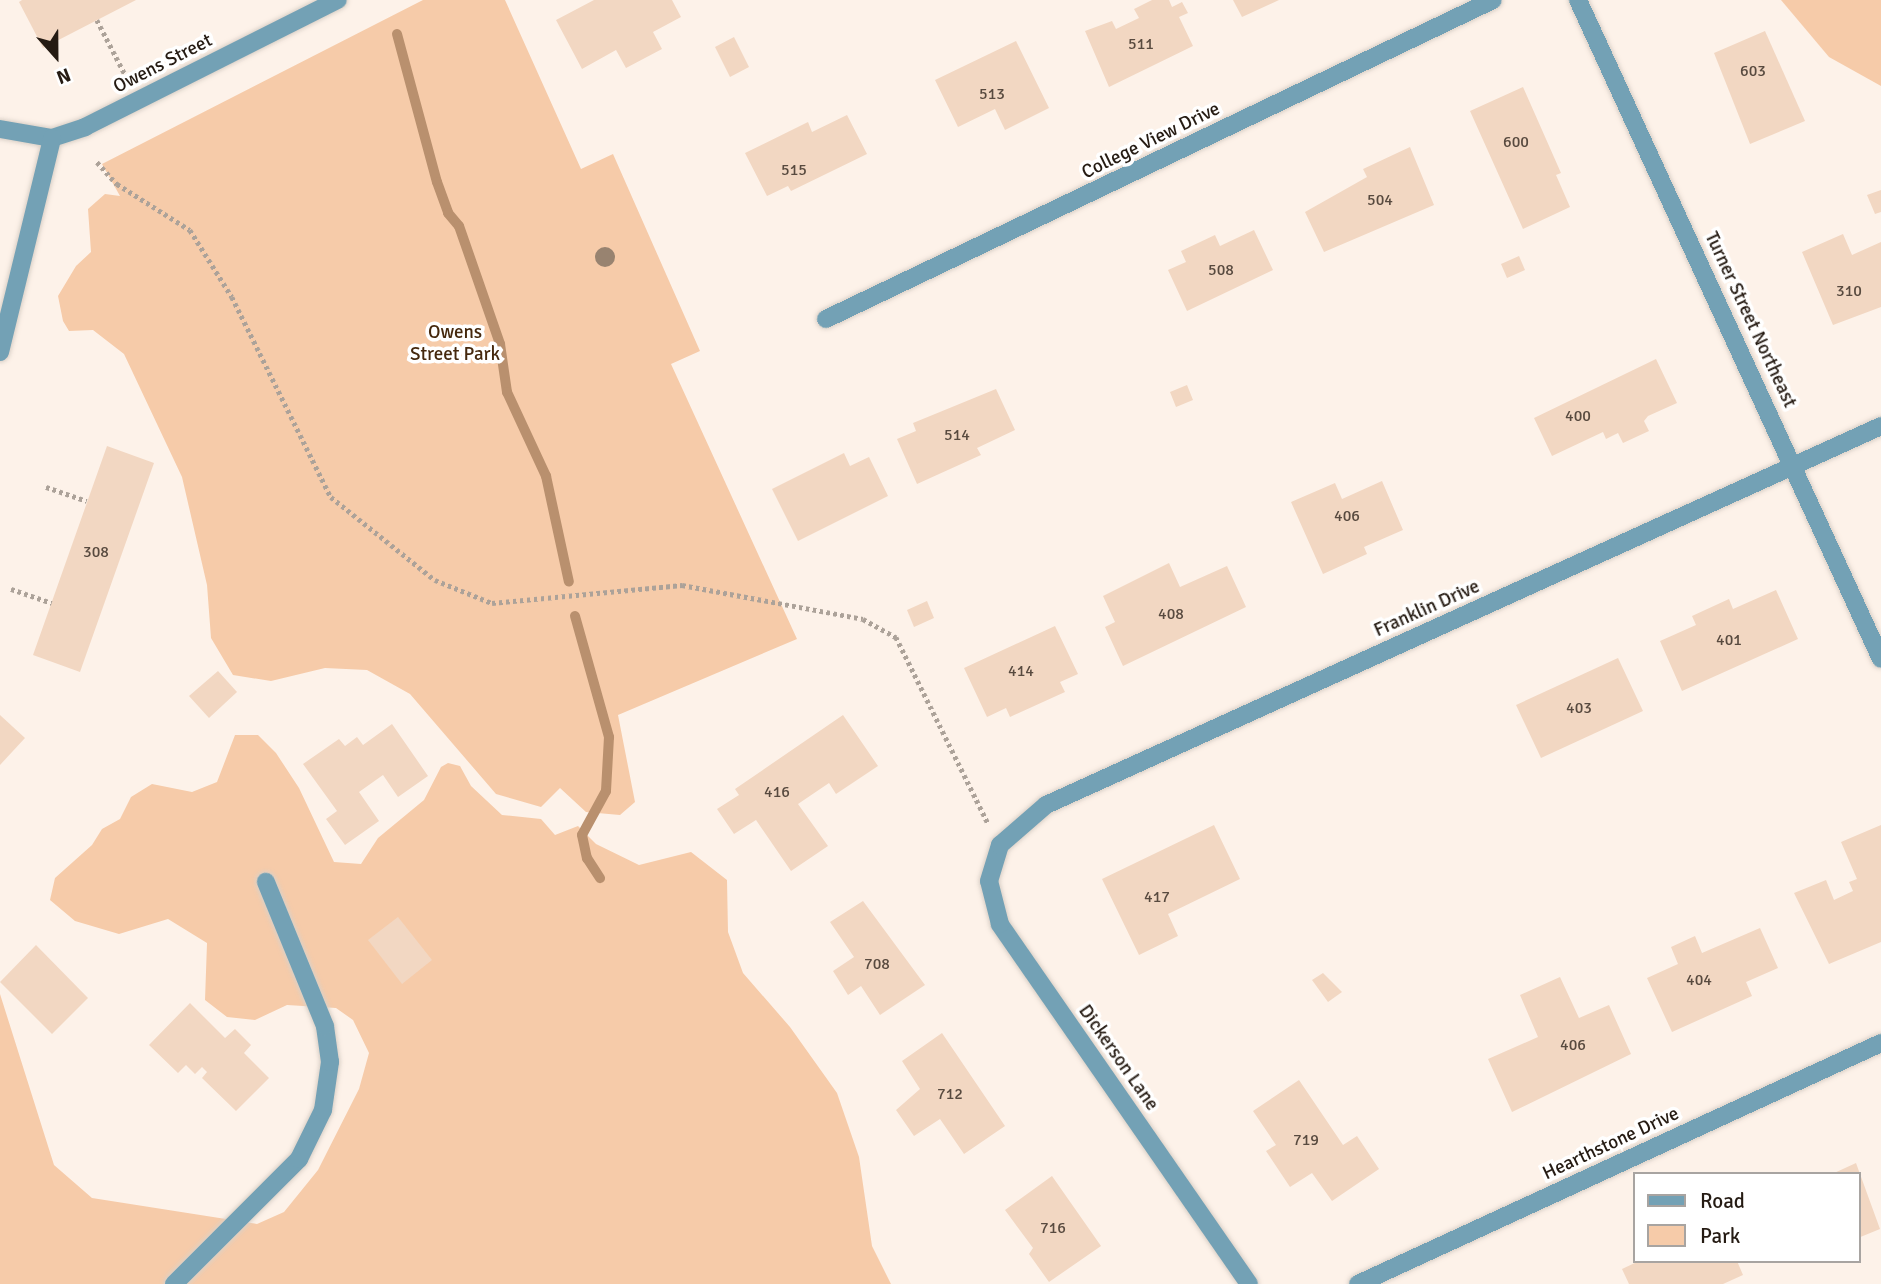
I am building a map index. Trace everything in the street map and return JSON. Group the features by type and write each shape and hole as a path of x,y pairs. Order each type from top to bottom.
{"street":[{"name":"Owens Street","path":"0,129 52,138 85,127 338,0"},
{"name":"College View Drive","path":"826,319 1493,0"},
{"name":"Turner Street Northeast","path":"1578,0 1881,659"},
{"path":"0,352 52,138"},
{"name":"Franklin Drive","path":"1000,845 1046,806 1881,426"},
{"name":"Dickerson Lane","path":"1000,845 989,881 1000,924 1249,1284"},
{"path":"174,1284 299,1159 323,1110 330,1062 325,1026 266,882"},
{"name":"Hearthstone Drive","path":"1358,1284 1881,1043"}],"path":[{"path":"97,20 127,78"},
{"path":"97,162 117,184 190,230 232,297 331,497 435,580 492,603 682,585 863,620 896,637 1000,845"},
{"path":"47,487 87,501"},
{"path":"11,589 52,603"}],"green space":[{"name":"Owens Street Park","path":"423,0 505,0 581,169 613,154 700,351 671,364 797,639 618,715 635,802 620,815 586,812 560,788 541,807 496,794 410,694 367,670 325,668 271,681 233,675 211,638 207,585 182,477 124,354 93,330 69,331 63,321 58,296 76,266 91,252 88,209 105,194 120,196 102,164"},
{"path":"1781,0 1881,0 1881,86 1829,57"},
{"path":"235,735 258,735 276,753 299,788 334,862 361,864 378,838 424,800 441,767 448,763 460,766 471,786 502,815 541,819 555,835 578,826 596,844 639,865 691,852 727,880 728,932 743,973 790,1027 837,1093 859,1157 872,1246 891,1284 0,1284 0,994 54,1165 92,1198 257,1224 284,1212 318,1170 359,1089 369,1053 353,1020 336,1008 287,1005 255,1020 227,1017 205,1000 207,943 168,919 119,934 75,921 50,900 55,878 92,845 102,829 120,819 131,797 152,784 192,792 217,782"}],"building":[{"path":"22,0 136,0 43,48 19,2"},
{"path":"594,0 672,0 681,17 653,32 662,49 626,68 616,50 582,69 556,20"},
{"path":"1152,0 1169,0 1172,7 1182,2 1188,13 1179,17 1193,46 1109,87 1085,31 1112,21 1116,29 1139,18 1134,9"},
{"path":"1233,0 1279,0 1242,17"},
{"path":"1765,31 1805,121 1750,144 1714,53"},
{"path":"734,37 749,67 730,77 715,47"},
{"path":"1016,41 1049,108 1005,130 995,109 958,127 935,80"},
{"path":"1523,87 1561,173 1556,175 1570,207 1523,229 1470,111"},
{"path":"847,115 867,154 791,191 788,186 767,196 745,153 808,122 812,132"},
{"path":"1410,147 1434,205 1324,252 1305,212 1367,177 1363,169"},
{"path":"1881,190 1881,212 1875,214 1867,195"},
{"path":"1254,230 1273,270 1187,311 1168,270 1186,262 1181,251 1215,235 1220,246"},
{"path":"1843,234 1852,255 1881,242 1881,307 1833,325 1802,252"},
{"path":"1519,256 1525,270 1507,278 1501,264"},
{"path":"1656,359 1677,403 1648,416 1644,421 1649,431 1623,443 1618,433 1606,439 1603,432 1552,456 1534,418"},
{"path":"1187,385 1193,400 1176,407 1170,392"},
{"path":"996,389 1015,430 977,448 981,455 917,484 897,439 916,431 913,423"},
{"path":"107,446 154,463 80,672 33,655"},
{"path":"844,453 850,466 869,457 888,496 798,541 772,489"},
{"path":"1382,481 1403,530 1364,547 1367,554 1323,574 1291,502 1335,483 1342,499"},
{"path":"1169,563 1180,587 1227,566 1246,607 1123,666 1105,627 1115,622 1103,596"},
{"path":"1776,590 1798,639 1682,691 1660,641 1696,625 1692,616 1729,599 1733,609"},
{"path":"927,601 934,618 914,627 907,610"},
{"path":"1055,626 1078,674 1060,682 1065,692 1010,717 1006,708 987,717 964,668"},
{"path":"1618,658 1643,711 1541,758 1516,705"},
{"path":"218,671 237,692 209,718 189,696"},
{"path":"0,715 25,738 0,765"},
{"path":"843,715 878,766 836,794 829,783 798,804 828,846 791,871 756,820 734,834 717,809 739,795 735,789"},
{"path":"392,724 428,776 398,797 383,775 359,792 379,821 345,845 326,819 337,811 303,764 339,739 345,746 357,737 363,745"},
{"path":"1214,825 1240,879 1168,914 1178,936 1139,955 1102,879"},
{"path":"1881,825 1881,942 1829,964 1794,893 1826,880 1834,900 1853,891 1849,882 1857,879 1841,842"},
{"path":"863,901 925,985 880,1015 861,986 848,995 833,971 854,957 830,922"},
{"path":"398,917 432,960 402,984 368,940"},
{"path":"1760,928 1778,968 1746,982 1752,996 1672,1032 1647,978 1678,964 1671,947 1695,936 1702,953"},
{"path":"36,945 88,998 52,1034 0,982"},
{"path":"1323,973 1342,992 1328,1002 1312,980"},
{"path":"1560,977 1579,1018 1609,1005 1631,1054 1512,1112 1488,1059 1538,1037 1520,995"},
{"path":"190,1003 225,1038 235,1029 251,1045 244,1053 269,1078 236,1111 202,1078 207,1072 202,1067 195,1074 186,1065 178,1073 149,1045"},
{"path":"942,1033 1005,1126 964,1154 940,1119 914,1136 896,1110 920,1089 902,1061"},
{"path":"1299,1080 1343,1145 1357,1136 1379,1169 1332,1201 1312,1173 1290,1187 1266,1151 1276,1145 1253,1111"},
{"path":"1856,1163 1859,1172 1836,1172"},
{"path":"1860,1174 1880,1229 1860,1237"},
{"path":"1052,1176 1101,1246 1049,1282 1029,1254 1033,1248 1005,1210"},
{"path":"1635,1263 1738,1263 1743,1275 1723,1284 1629,1284 1622,1269"}],"waterway":[{"path":"397,34 437,182 448,213 459,226 500,344 507,392 546,476 569,582"},
{"path":"575,616 609,737 606,791 582,835 587,858 600,878"}]}
